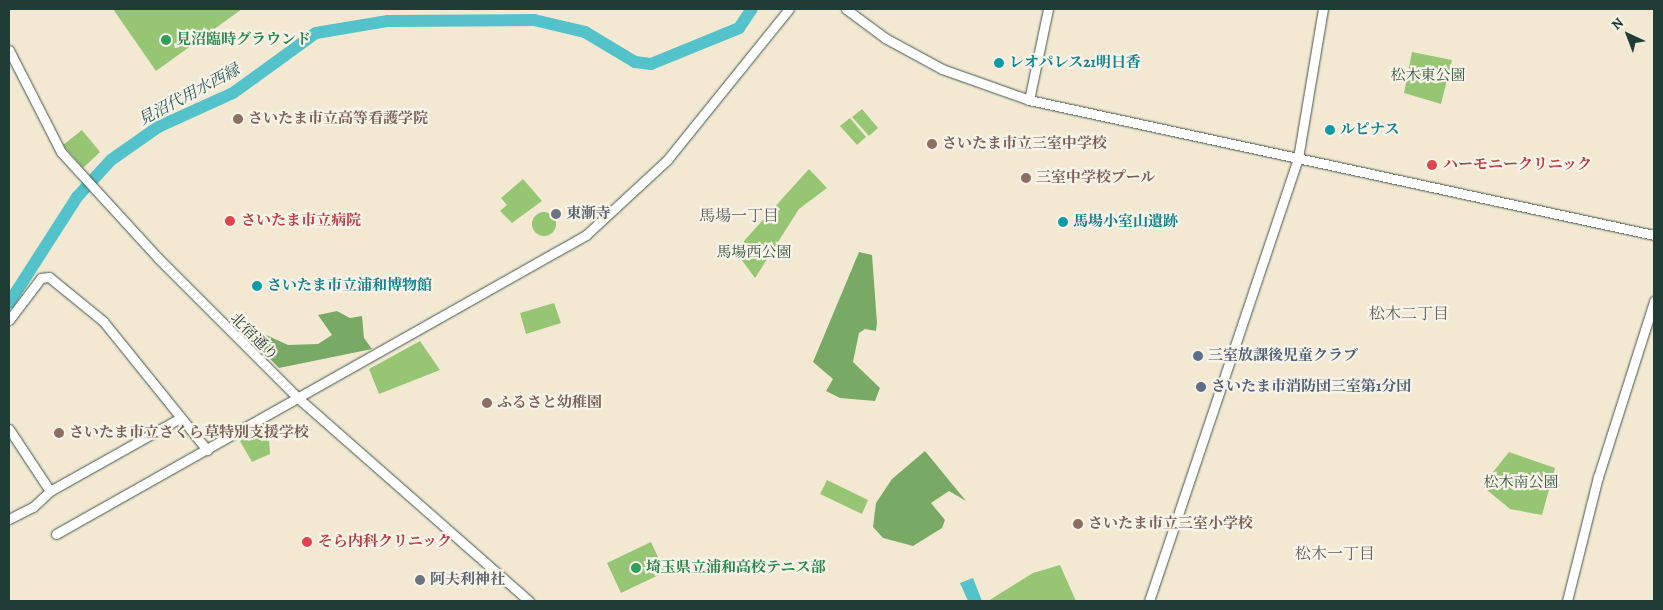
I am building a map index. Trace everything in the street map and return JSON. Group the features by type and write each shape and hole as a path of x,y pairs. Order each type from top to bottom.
{"street":[{"path":"56,534 535,267 602,222 667,160 789,9"},
{"path":"846,9 935,66 1029,100 1654,235"},
{"path":"1029,100 1048,9"},
{"path":"1149,601 1298,158 1323,9"},
{"name":"北宿通り","path":"9,50 55,144 84,178 298,398 529,601"},
{"path":"9,320 47,275 79,296 103,321 207,450"},
{"path":"1567,601 1598,477 1654,301"},
{"path":"9,520 34,507 50,491 180,418"},
{"path":"9,429 50,491"}],"green space":[{"name":"見沼臨時グラウンド","path":"113,9 242,9 156,71"},
{"name":"松木東公園","path":"1412,52 1452,60 1441,104 1404,93"},
{"path":"862,109 878,128 869,136 852,117"},
{"path":"850,118 866,137 857,145 840,126"},
{"path":"82,130 100,152 83,168 63,145"},
{"name":"馬場西公園","path":"809,169 827,188 799,209 755,278 735,251"},
{"path":"523,179 542,201 512,223 500,211 507,205 501,198"},
{"path":"544,212 553,215 556,224 553,233 544,236 535,233 532,224 535,215"},
{"path":"859,252 872,255 877,323 876,331 865,329 859,333 853,362 880,388 875,401 840,398 826,391 833,379 813,362"},
{"path":"554,303 561,323 526,334 520,313"},
{"path":"337,311 350,318 362,316 364,338 372,349 279,368 244,332 253,329 288,345 318,344 332,335 318,315"},
{"path":"420,341 440,370 379,394 369,369"},
{"path":"268,425 270,454 252,462 240,441"},
{"path":"925,451 966,501 949,491 931,503 945,520 942,528 913,546 883,538 873,527 876,503 892,479"},
{"name":"松木南公園","path":"1509,452 1555,468 1542,515 1510,509 1482,486"},
{"path":"827,480 868,500 862,514 820,494"},
{"name":"埼玉県立浦和高校テニス部","path":"651,542 665,572 621,593 607,563"},
{"path":"1060,565 1076,601 988,601 1033,573"}],"water":[{"path":"973,578 982,601 968,601 960,583"}],"waterway":[{"name":"見沼代用水西縁","path":"9,303 77,197 111,160 158,127 233,93 316,33 388,21 534,20 585,32 635,62 651,64 739,28 752,9"}],"place":[{"name":"見沼臨時グラウンド","path":"166,40"},
{"name":"レオパレス21明日香","path":"999,63"},
{"name":"さいたま市立高等看護学院","path":"238,119"},
{"name":"ルピナス","path":"1330,130"},
{"name":"さいたま市立三室中学校","path":"932,144"},
{"name":"ハーモニークリニック","path":"1432,165"},
{"name":"三室中学校プール","path":"1026,178"},
{"name":"東漸寺","path":"556,214"},
{"name":"さいたま市立病院","path":"230,221"},
{"name":"馬場小室山遺跡","path":"1063,222"},
{"name":"さいたま市立浦和博物館","path":"257,286"},
{"name":"三室放課後児童クラブ","path":"1198,356"},
{"name":"さいたま市消防団三室第1分団","path":"1201,387"},
{"name":"ふるさと幼稚園","path":"487,403"},
{"name":"さいたま市立さくら草特別支援学校","path":"59,433"},
{"name":"さいたま市立三室小学校","path":"1078,524"},
{"name":"そら内科クリニック","path":"307,542"},
{"name":"埼玉県立浦和高校テニス部","path":"636,568"},
{"name":"阿夫利神社","path":"420,580"}],"district":[{"name":"馬場一丁目","path":"739,216"},
{"name":"松木二丁目","path":"1409,314"},
{"name":"松木一丁目","path":"1335,554"}]}
